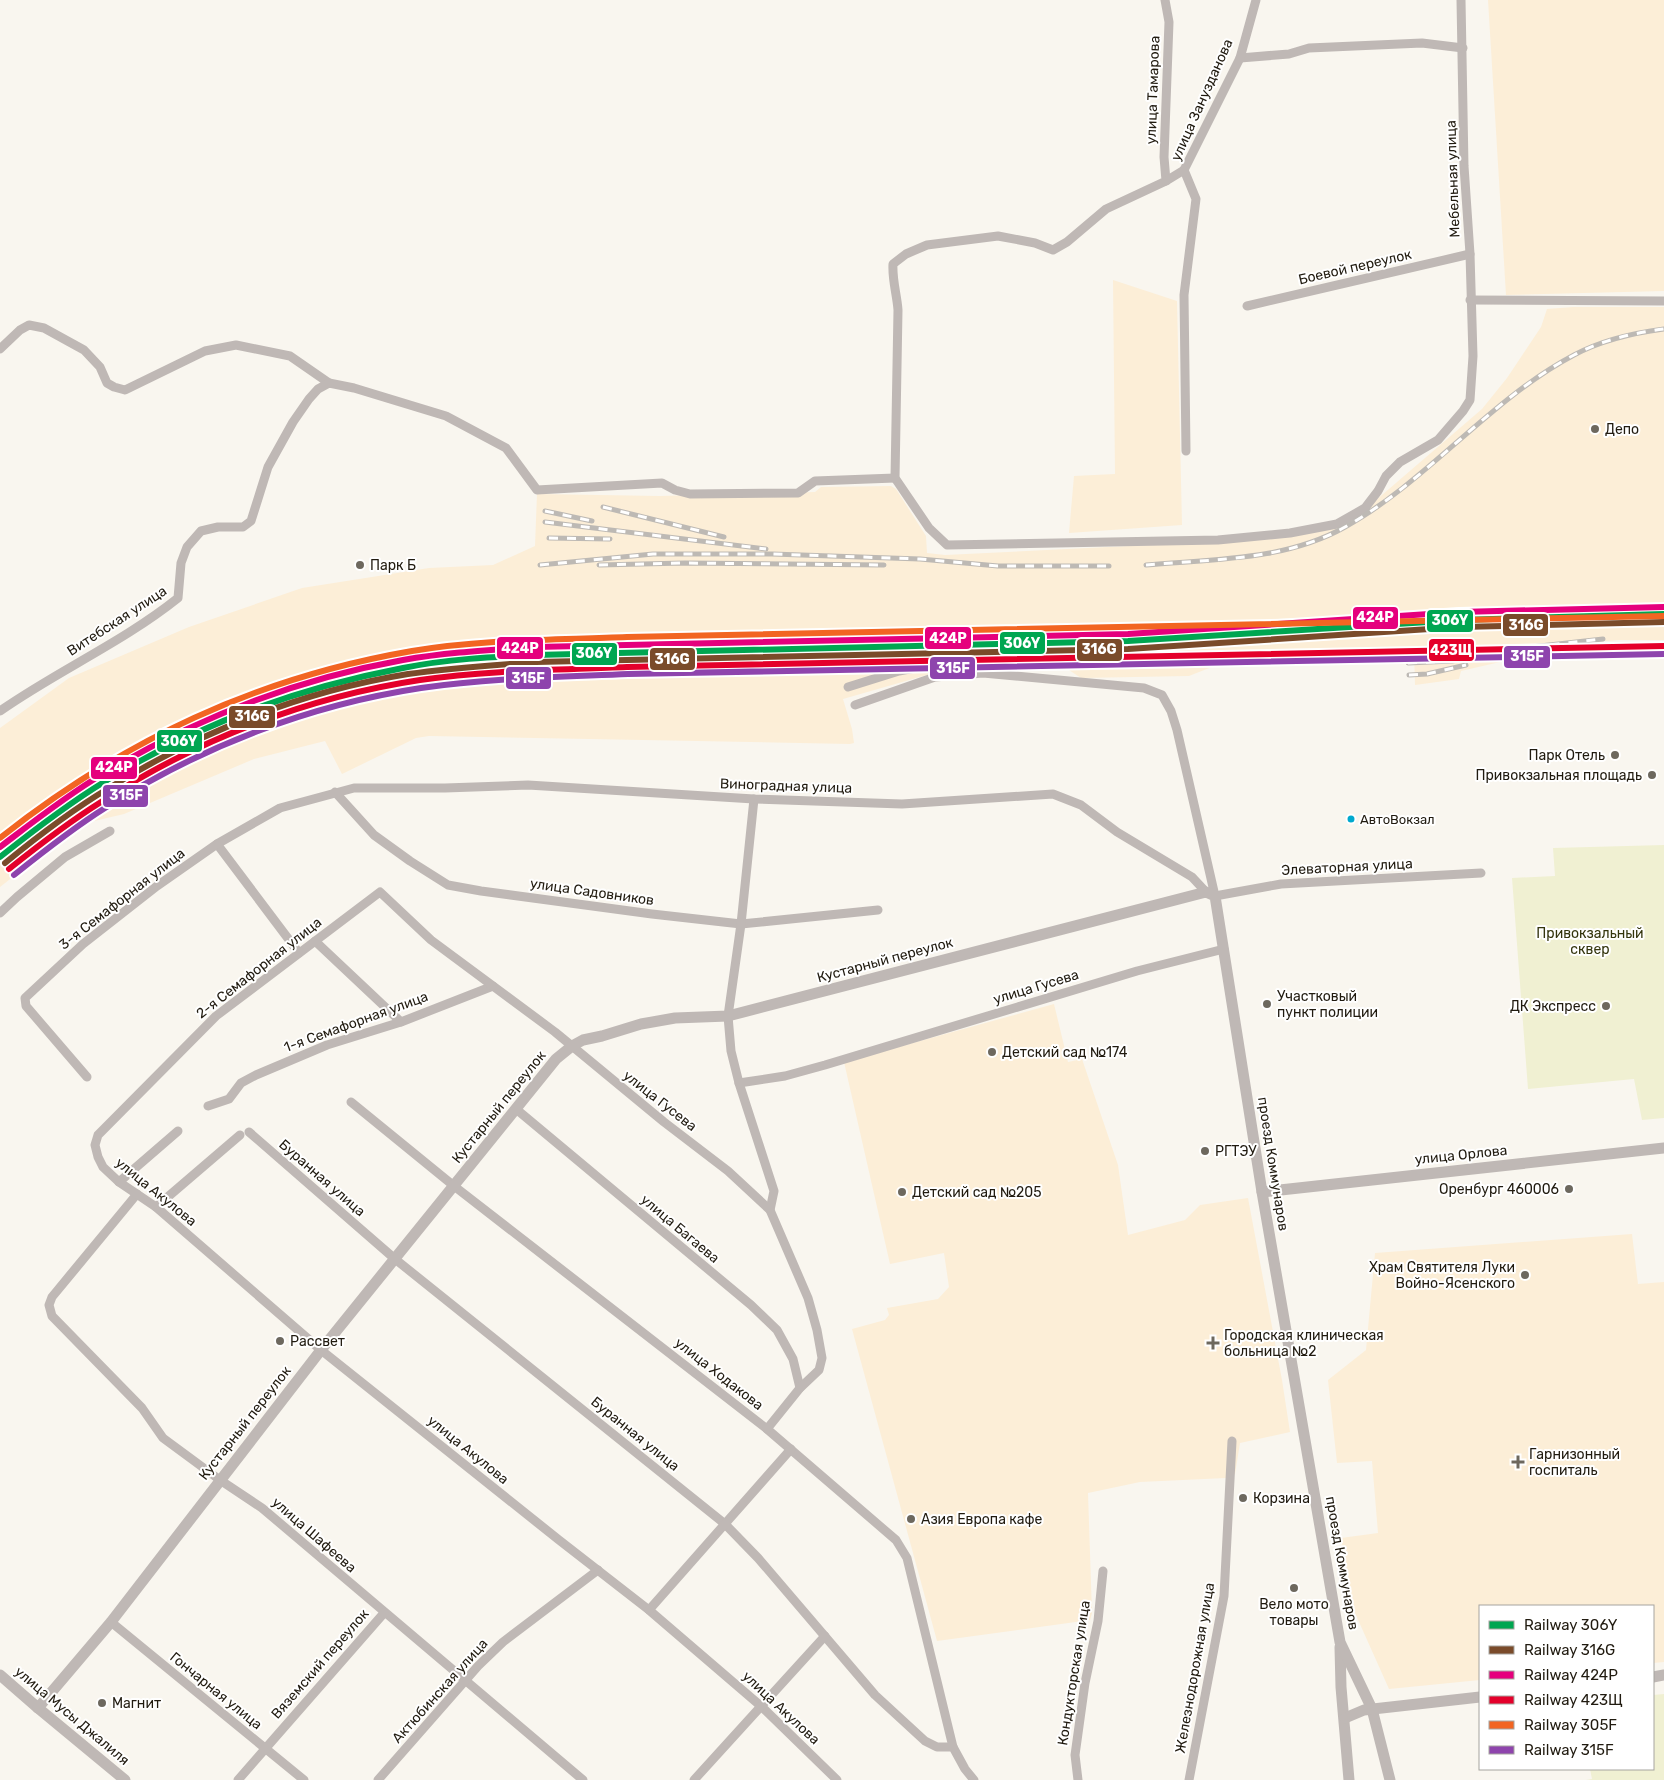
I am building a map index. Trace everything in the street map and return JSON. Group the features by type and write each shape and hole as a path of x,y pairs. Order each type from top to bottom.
{"street":[{"name":"улица Тамарова","path":"1166,0 1169,22 1164,157 1166,181"},
{"name":"улица Занузданова","path":"1186,451 1184,295 1196,198 1184,170 1240,58 1256,0"},
{"name":"Мебельная улица","path":"895,478 928,528 947,545 1218,540 1290,533 1337,524 1365,508 1378,491 1386,476 1400,462 1438,440 1470,400 1473,356 1470,254 1464,166 1461,0"},
{"path":"1240,58 1289,54 1309,48 1422,44 1463,48"},
{"path":"0,349 20,330 29,325 44,328 84,350 100,367 107,383 125,390 205,351 236,345 290,356 329,383 354,388 446,416 506,448 537,490 662,483 675,490 690,494 798,493 815,481 895,478 898,310 897,293 892,275 893,264 906,254 927,245 998,236 1035,243 1053,250 1067,242 1106,209 1166,181 1184,170"},
{"name":"Боевой переулок","path":"1247,306 1470,254"},
{"path":"1470,300 1558,299 1606,302 1664,300"},
{"name":"Витебская улица","path":"0,711 144,622 178,598 180,563 188,547 201,531 243,527 251,521 268,467 293,422 308,399 329,383"},
{"path":"848,687 899,671 941,663 952,676"},
{"name":"проезд Коммунаров","path":"952,676 983,673 1144,688 1162,695 1171,711 1177,730 1210,894 1224,949 1262,1192 1340,1642 1341,1687 1349,1780"},
{"path":"855,706 936,677 952,676"},
{"name":"Виноградная улица","path":"336,792 354,788 445,788 528,784 754,799 902,804 1053,794 1081,805 1117,832 1192,877 1210,894"},
{"name":"3-я Семафорная улица","path":"87,1077 26,1006 25,998 82,944 157,886 218,844 280,808 336,792"},
{"name":"улица Садовников","path":"336,792 374,835 448,885 481,892 741,924 878,910"},
{"path":"754,799 741,924 728,1016 731,1051 739,1083 774,1191 770,1210"},
{"path":"0,913 65,857 110,831"},
{"path":"218,844 299,953"},
{"name":"Элеваторная улица","path":"1210,894 1281,884 1481,873"},
{"name":"2-я Семафорная улица","path":"98,1135 216,1016 380,892"},
{"name":"улица Гусева","path":"380,892 431,940 572,1046 589,1062 728,1171 770,1210 808,1298 822,1358 819,1370 800,1388"},
{"name":"Кустарный переулок","path":"38,1708 111,1622 321,1350 394,1259 556,1059 572,1046 583,1040 642,1024 675,1018 728,1016 1210,894"},
{"path":"315,941 400,1022"},
{"name":"улица Гусева","path":"739,1083 785,1076 825,1065 1137,971 1224,949"},
{"name":"1-я Семафорная улица","path":"208,1106 229,1099 241,1082 327,1045 400,1022 493,986"},
{"name":"улица Ходакова","path":"351,1102 454,1186 792,1449 896,1540 907,1558 953,1747"},
{"name":"улица Багаева","path":"516,1109 751,1305 777,1330 793,1359 800,1388"},
{"path":"119,1182 178,1132"},
{"name":"Буранная улица","path":"249,1132 394,1259 725,1524 758,1558 875,1695 925,1741 937,1747 953,1747"},
{"name":"улица Акулова","path":"98,1135 96,1145 98,1158 103,1167 119,1182 156,1207 321,1350 650,1610 762,1707 837,1780"},
{"path":"156,1207 240,1135"},
{"name":"улица Орлова","path":"1262,1192 1664,1148"},
{"name":"улица Шафеева","path":"137,1194 52,1298 49,1305 52,1316 142,1408 163,1438 262,1508 465,1682 583,1780"},
{"path":"767,1429 800,1388"},
{"name":"Железнодорожная улица","path":"1189,1780 1224,1596 1232,1441"},
{"path":"650,1610 792,1449"},
{"name":"Актюбинская улица","path":"378,1780 478,1666 503,1642 598,1570"},
{"name":"Кондукторская улица","path":"1078,1780 1075,1755 1085,1683 1098,1621 1103,1571"},
{"name":"Вяземский переулок","path":"238,1780 384,1613"},
{"name":"Гончарная улица","path":"111,1622 304,1780"},
{"path":"694,1780 826,1636"},
{"name":"проезд Коммунаров","path":"1340,1642 1372,1709 1390,1780"},
{"name":"улица Мусы Джалиля","path":"1,1677 125,1780"},
{"path":"1344,1718 1357,1712 1372,1709 1479,1697"},
{"path":"953,1747 974,1780"}],"shaded area":[{"path":"1488,0 1664,0 1664,291 1506,295"},
{"path":"1113,280 1177,301 1182,525 1069,533 1074,476 1115,474"},
{"path":"1573,307 1664,307 1664,640 1619,640 1583,643 1461,671 1459,679 1415,685 1414,650 1289,651 1232,659 1189,676 1081,678 1069,670 979,660 843,699 852,729 854,743 850,744 429,736 416,738 342,774 325,741 254,759 124,814 90,822 37,858 0,887 0,728 69,678 189,627 302,588 429,568 493,565 535,546 537,494 660,496 815,492 821,487 891,486 896,489 926,536 927,553 945,555 1252,540 1332,529 1368,507 1482,409 1507,378 1541,327 1547,309"},
{"path":"1054,1004 1068,1062 1082,1059 1118,1165 1128,1235 1185,1220 1200,1205 1248,1198 1290,1432 1240,1443 1235,1474 1226,1478 1140,1482 1088,1493 1092,1613 1090,1620 937,1641 852,1329 885,1320 889,1315 887,1308 938,1299 949,1287 944,1253 890,1264 844,1062"},
{"name":"Гарнизонный госпиталь","path":"1632,1234 1638,1284 1664,1282 1664,1662 1654,1663 1654,1605 1479,1605 1479,1680 1389,1689 1355,1613 1341,1538 1378,1533 1372,1461 1337,1463 1328,1380 1366,1350 1375,1253"}],"green space":[{"name":"Привокзальный сквер","path":"1664,845 1664,1118 1642,1120 1634,1079 1528,1089 1512,878 1555,876 1553,848"},
{"path":"1664,1694 1664,1780 1586,1780 1592,1779 1590,1770 1654,1770 1654,1695"}],"railway":[{"path":"1146,565 1248,556 1298,546 1322,538 1345,527 1404,487 1514,394 1543,373 1596,345 1629,335 1664,329"},
{"path":"603,507 724,537"},
{"path":"545,511 592,521"},
{"path":"545,522 766,549"},
{"path":"549,538 610,539"},
{"path":"540,565 653,554 772,554 920,559 998,566 1109,566"},
{"path":"599,565 685,563 884,565"},
{"path":"1408,663 1452,661 1521,648 1603,639"},
{"path":"1409,675 1427,674 1466,665"}],"rail line":[{"name":"424Р","path":"0,847 62,800 101,775 136,755 209,719 285,690 324,678 419,657 535,647 1128,634 1459,612 1664,607"},
{"name":"306Y","path":"0,857 77,799 104,782 175,743 211,726 249,711 325,686 364,676 436,662 535,655 1128,641 1460,620 1664,614"},
{"name":"305F","path":"0,838 47,803 95,771 144,743 194,718 246,696 299,678 355,663 439,647 519,641 627,637 1664,616"},
{"name":"316G","path":"5,863 95,796 143,768 215,732 253,716 330,691 408,674 536,662 1128,649 1460,627 1664,622"},
{"name":"423Щ","path":"9,869 54,834 101,802 175,759 214,741 294,710 336,698 420,680 498,672 627,667 1664,646"},
{"name":"315F","path":"14,875 105,808 141,786 217,748 297,717 338,705 421,688 498,680 628,674 1664,654"}],"place":[{"name":"Депо","path":"1595,429"},
{"name":"Парк Б","path":"360,565"},
{"name":"Парк Отель","path":"1615,755"},
{"name":"Привокзальная площадь","path":"1652,775"},
{"name":"АвтоВокзал","path":"1351,819"},
{"name":"Участковый пункт полиции","path":"1267,1004"},
{"name":"ДК Экспресс","path":"1606,1006"},
{"name":"Детский сад №174","path":"992,1052"},
{"name":"РГТЭУ","path":"1205,1151"},
{"name":"Оренбург 460006","path":"1569,1189"},
{"name":"Детский сад №205","path":"902,1192"},
{"name":"Храм Святителя Луки Войно-Ясенского","path":"1525,1275"},
{"name":"Рассвет","path":"280,1341"},
{"name":"Городская клиническая больница №2","path":"1213,1343"},
{"name":"Гарнизонный госпиталь","path":"1518,1462"},
{"name":"Корзина","path":"1243,1498"},
{"name":"Азия Европа кафе","path":"911,1519"},
{"name":"Вело мото товары","path":"1294,1588"},
{"name":"Магнит","path":"102,1703"}]}
